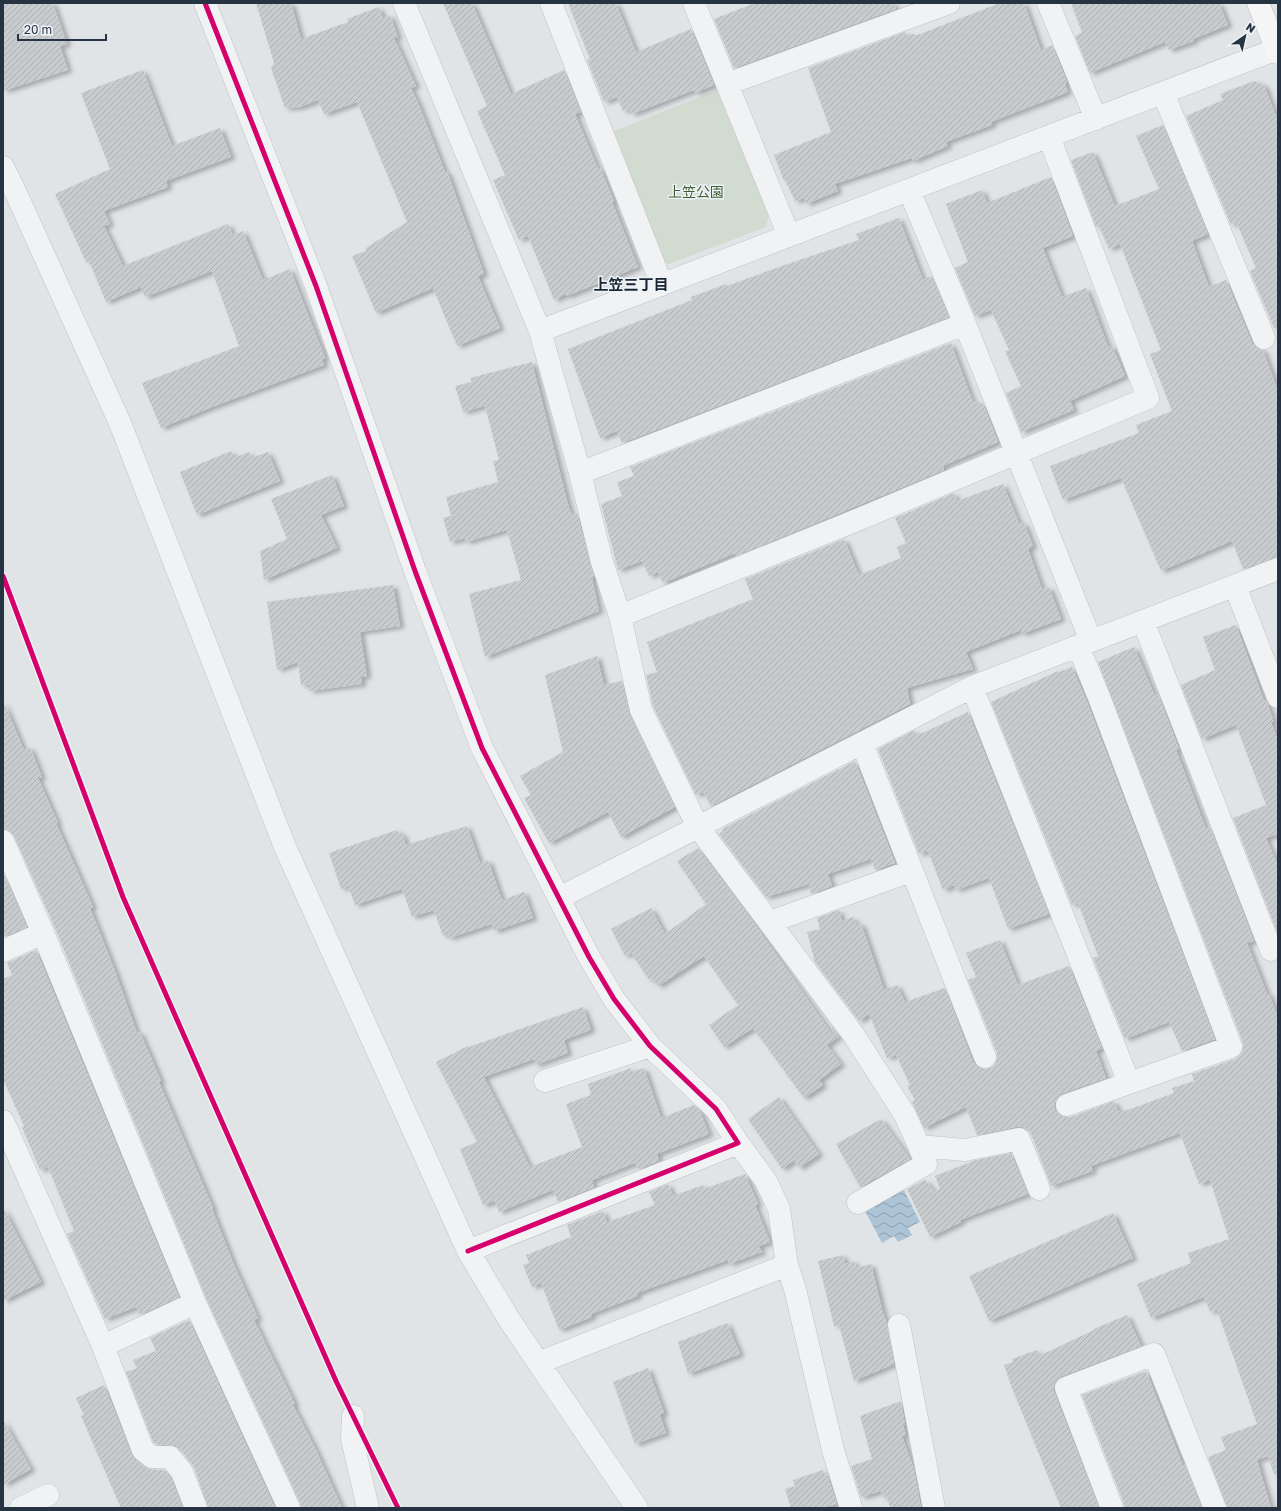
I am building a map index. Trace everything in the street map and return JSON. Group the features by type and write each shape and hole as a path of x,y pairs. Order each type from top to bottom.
{"main road":[{"path":"1258,3 1277,51"}],"street":[{"path":"205,3 316,286 415,571 482,748 589,957 614,999 650,1046 716,1109 738,1143 766,1181 779,1208 788,1265 833,1450 851,1508"},
{"path":"404,3 540,331 580,473 602,562 620,616 641,710 698,827 853,1034 905,1115 926,1164 858,1203"},
{"path":"551,3 662,284"},
{"path":"694,3 789,236"},
{"path":"727,84 948,3"},
{"path":"1048,3 1096,119"},
{"path":"540,331 1049,136 1277,51"},
{"path":"1163,93 1264,338"},
{"path":"620,616 1017,454 1148,398 1049,136"},
{"path":"3,167 120,423 285,847 468,1251 510,1321 638,1508"},
{"path":"909,190 1017,454 1085,644 1099,697 1231,1047 1067,1105"},
{"path":"580,473 965,324"},
{"path":"559,898 972,687 1278,569"},
{"path":"1235,586 1277,694"},
{"path":"1143,621 1271,950"},
{"path":"972,687 1129,1083"},
{"path":"862,743 985,1057"},
{"path":"3,841 43,933 195,1303 289,1508"},
{"path":"770,922 911,871"},
{"path":"3,951 43,933"},
{"path":"545,1081 650,1046"},
{"path":"3,1121 102,1346 144,1450 152,1457 170,1457 182,1472 196,1508"},
{"path":"919,1146 966,1150 1020,1139 1039,1189"},
{"path":"468,1251 738,1143"},
{"path":"538,1363 788,1265"},
{"path":"102,1346 195,1303"},
{"path":"899,1325 934,1508"},
{"path":"1112,1508 1066,1388 1154,1354 1215,1508"},
{"path":"353,1416 352,1439 368,1508"},
{"path":"21,1508 48,1495"}],"green space":[{"name":"上笠公園","path":"717,90 769,215 766,227 669,264 661,261 612,132"}],"water":[{"path":"904,1190 920,1222 908,1228 912,1235 898,1242 894,1236 882,1243 865,1211"}],"building":[{"path":"3,3 53,3 67,44 60,46 68,70 3,91"},
{"path":"256,3 291,3 301,39 348,22 347,19 379,7 383,18 390,15 398,37 394,38 416,86 411,88 445,172 447,171 484,274 478,276 500,328 457,346 433,288 376,313 352,256 366,251 366,248 407,222 357,102 324,114 318,100 300,107 285,108 271,68 274,63"},
{"path":"443,3 472,3 511,94 564,70 581,112 575,114 598,169 600,168 614,201 612,202 638,267 554,300 528,236 519,240 493,180 505,175 477,111 487,106"},
{"path":"568,3 616,3 636,52 691,29 714,85 695,93 694,90 632,114 629,109 623,111 617,97 604,102 587,60 590,59"},
{"path":"755,3 893,3 896,9 734,68 714,19"},
{"path":"1000,3 1024,3 1041,50 1052,45 1067,82 1065,84 1068,92 991,122 992,125 946,142 948,146 913,161 912,158 835,184 838,191 806,204 804,198 795,201 785,180 784,181 774,155 831,132 808,68 905,32 907,36 914,34 915,36"},
{"path":"1071,3 1219,3 1228,25 1193,39 1194,41 1169,50 1165,42 1090,73 1075,36 1082,32"},
{"path":"143,70 172,146 220,128 231,157 166,181 168,187 104,211 110,224 104,226 123,266 228,224 233,235 243,231 263,280 290,269 325,358 322,359 324,365 212,407 161,428 142,383 239,346 212,271 145,297 141,287 106,302 89,261 86,262 55,194 110,169 81,93"},
{"path":"1254,81 1264,85 1278,121 1278,326 1274,328 1250,271 1256,268 1236,222 1231,225 1186,116 1223,100 1220,94"},
{"path":"1163,125 1208,234 1192,241 1209,287 1226,280 1252,343 1257,348 1263,350 1278,391 1278,557 1243,569 1232,541 1161,571 1121,478 1063,500 1050,466 1139,433 1136,425 1172,411 1150,354 1161,350 1120,244 1109,249 1099,226 1096,227 1071,160 1093,152 1115,206 1159,189 1136,136"},
{"path":"1051,177 1073,236 1043,248 1062,297 1086,288 1108,347 1112,346 1125,376 1070,401 1074,410 1021,432 1006,393 1021,386 1005,351 1009,350 991,310 975,316 955,268 968,262 946,204 982,190 987,203"},
{"path":"899,218 923,280 932,276 949,317 622,443 617,431 600,438 568,349 692,300 691,297 859,240 856,234"},
{"path":"951,343 973,402 976,401 978,405 983,403 998,442 943,466 944,470 736,556 735,553 663,583 658,572 649,576 642,561 618,570 601,504 622,496 617,482 634,476 630,467"},
{"path":"532,362 569,508 572,515 577,513 594,577 592,578 599,611 485,657 469,594 521,580 507,530 466,542 465,538 450,542 443,518 451,516 446,497 498,482 493,461 499,460 485,406 463,412 455,386 472,382 470,378"},
{"path":"231,451 234,458 249,452 251,458 268,452 280,481 197,515 180,472"},
{"path":"332,475 344,506 321,515 337,548 264,580 260,551 287,539 271,499"},
{"path":"1003,484 1019,523 1024,523 1033,546 1028,549 1042,589 1049,587 1061,619 1022,634 1021,630 966,652 973,669 907,688 910,704 711,806 703,792 696,795 653,706 646,675 657,672 647,642 753,599 745,579 844,539 859,575 901,558 897,547 906,543 895,518 954,493 957,501"},
{"path":"393,585 400,626 360,632 367,676 361,677 362,684 309,691 309,684 301,685 298,662 277,670 267,602"},
{"path":"1236,625 1264,701 1266,700 1267,702 1274,722 1271,722 1278,741 1278,834 1266,838 1278,866 1277,932 1233,818 1266,805 1236,725 1202,739 1181,685 1215,670 1203,637"},
{"path":"1134,647 1155,696 1158,694 1179,749 1176,750 1206,829 1210,827 1254,941 1247,943 1278,1018 1278,1473 1274,1474 1268,1456 1257,1460 1271,1508 1227,1508 1208,1457 1226,1450 1221,1437 1257,1424 1217,1310 1210,1312 1204,1297 1151,1318 1137,1284 1191,1263 1188,1253 1229,1239 1210,1180 1199,1184 1180,1133 1091,1166 1093,1171 1051,1186 1031,1134 1023,1127 977,1135 966,1107 924,1128 912,1102 915,1100 907,1086 910,1085 896,1055 887,1058 869,1014 859,1021 815,962 807,932 820,929 817,918 839,910 842,921 853,917 856,924 861,923 884,990 897,985 905,1002 945,988 973,1062 978,1067 984,1069 990,1068 994,1065 997,1059 997,1053 968,980 976,977 966,953 1000,940 1018,985 1069,966 1102,1048 1096,1051 1106,1078 1063,1093 1058,1097 1055,1102 1055,1109 1064,1117 1071,1117 1114,1101 1118,1111 1124,1109 1125,1111 1174,1093 1172,1088 1194,1081 1192,1074 1235,1059 1240,1055 1243,1049 1243,1043 1098,662"},
{"path":"597,656 604,685 622,681 630,715 675,807 621,837 608,812 549,843 524,798 531,795 520,776 563,752 545,675"},
{"path":"1072,667 1087,702 1215,1039 1182,1051 1169,1022 1125,1039 1093,958 1098,956 1078,903 1072,905 991,702 1058,671 1059,672"},
{"path":"3,701 24,750 30,747 42,777 38,778 93,907 90,908 115,971 137,1033 140,1032 161,1081 159,1082 213,1208 212,1209 234,1265 258,1318 254,1320 295,1404 293,1405 316,1450 342,1508 301,1508 206,1298 55,928 14,836 10,831 3,829"},
{"path":"968,712 1049,914 1008,929 989,878 956,890 954,885 943,890 928,851 919,854 878,749 915,730 916,736"},
{"path":"855,761 895,863 875,870 871,859 828,874 832,886 811,894 809,884 766,897 719,834 723,831 722,829"},
{"path":"467,826 480,863 488,860 502,900 524,892 533,918 494,931 492,924 449,938 448,934 443,936 434,910 412,917 402,889 355,905 348,886 341,889 329,853 397,830 399,834 402,833 406,845"},
{"path":"698,848 749,916 834,1037 831,1025 839,1036 827,1045 841,1064 819,1080 823,1085 804,1098 753,1028 724,1047 709,1025 738,1005 704,956 658,986 652,978 649,980 631,953 625,956 611,929 651,908 665,934 706,904 677,861"},
{"path":"3,872 27,927 3,937"},
{"path":"36,950 179,1297 140,1315 136,1307 105,1319 67,1234 74,1231 48,1167 40,1170 22,1127 24,1126 3,1079 3,979 12,975 7,963"},
{"path":"583,1007 591,1030 564,1040 568,1053 535,1065 534,1059 484,1077 530,1167 582,1147 566,1104 591,1095 588,1084 631,1068 632,1072 644,1068 661,1118 694,1105 700,1111 709,1134 657,1154 659,1161 638,1169 635,1163 592,1180 594,1187 558,1202 553,1190 499,1212 495,1201 483,1205 460,1149 477,1142 436,1062 468,1046 469,1047"},
{"path":"779,1097 819,1154 799,1168 794,1160 782,1169 748,1119"},
{"path":"881,1119 910,1159 860,1187 836,1144"},
{"path":"1011,1153 1028,1194 960,1220 961,1222 930,1237 907,1189 925,1180 935,1192 940,1189 935,1176 976,1160"},
{"path":"745,1174 758,1204 755,1205 770,1242 759,1246 762,1252 729,1264 728,1260 637,1293 638,1296 591,1314 592,1317 559,1330 541,1283 532,1287 523,1265 529,1263 526,1255 571,1237 567,1225 603,1211 607,1222 655,1205 649,1192 668,1184 673,1196 703,1185 704,1189"},
{"path":"3,1207 41,1282 3,1301"},
{"path":"1113,1213 1133,1258 989,1321 969,1276"},
{"path":"843,1255 845,1264 854,1261 856,1268 871,1264 883,1313 887,1323 894,1364 854,1381 839,1325 834,1326 818,1261"},
{"path":"1127,1315 1141,1346 1062,1376 1057,1380 1054,1386 1054,1392 1099,1508 1061,1508 1004,1365 1013,1362 1012,1359 1037,1350 1039,1356 1094,1329"},
{"path":"189,1320 275,1508 208,1508 194,1467 180,1449 175,1446 156,1444 153,1442 126,1372 137,1368 133,1360 156,1351 150,1338"},
{"path":"727,1323 740,1354 688,1374 678,1342"},
{"path":"648,1368 664,1413 660,1415 666,1433 635,1444 613,1382"},
{"path":"1146,1371 1183,1466 1185,1465 1202,1508 1124,1508 1124,1504 1082,1395"},
{"path":"104,1385 135,1460 152,1470 164,1470 171,1478 183,1508 121,1508 81,1416 84,1415 76,1398"},
{"path":"901,1401 905,1425 903,1425 906,1435 902,1436 914,1469 921,1508 890,1508 887,1496 883,1498 881,1491 861,1497 851,1466 872,1459 860,1416"},
{"path":"3,1420 31,1469 3,1485"},
{"path":"823,1470 825,1475 827,1474 837,1504 823,1508 791,1508 785,1489 795,1486 793,1480"}],"cycle path":[{"path":"205,3 316,286 415,571 482,748 589,957 614,999 650,1046 716,1109 738,1143 468,1251"},
{"path":"3,576 123,897 336,1381 398,1508"}],"district":[{"name":"上笠三丁目","path":"631,284"}]}
